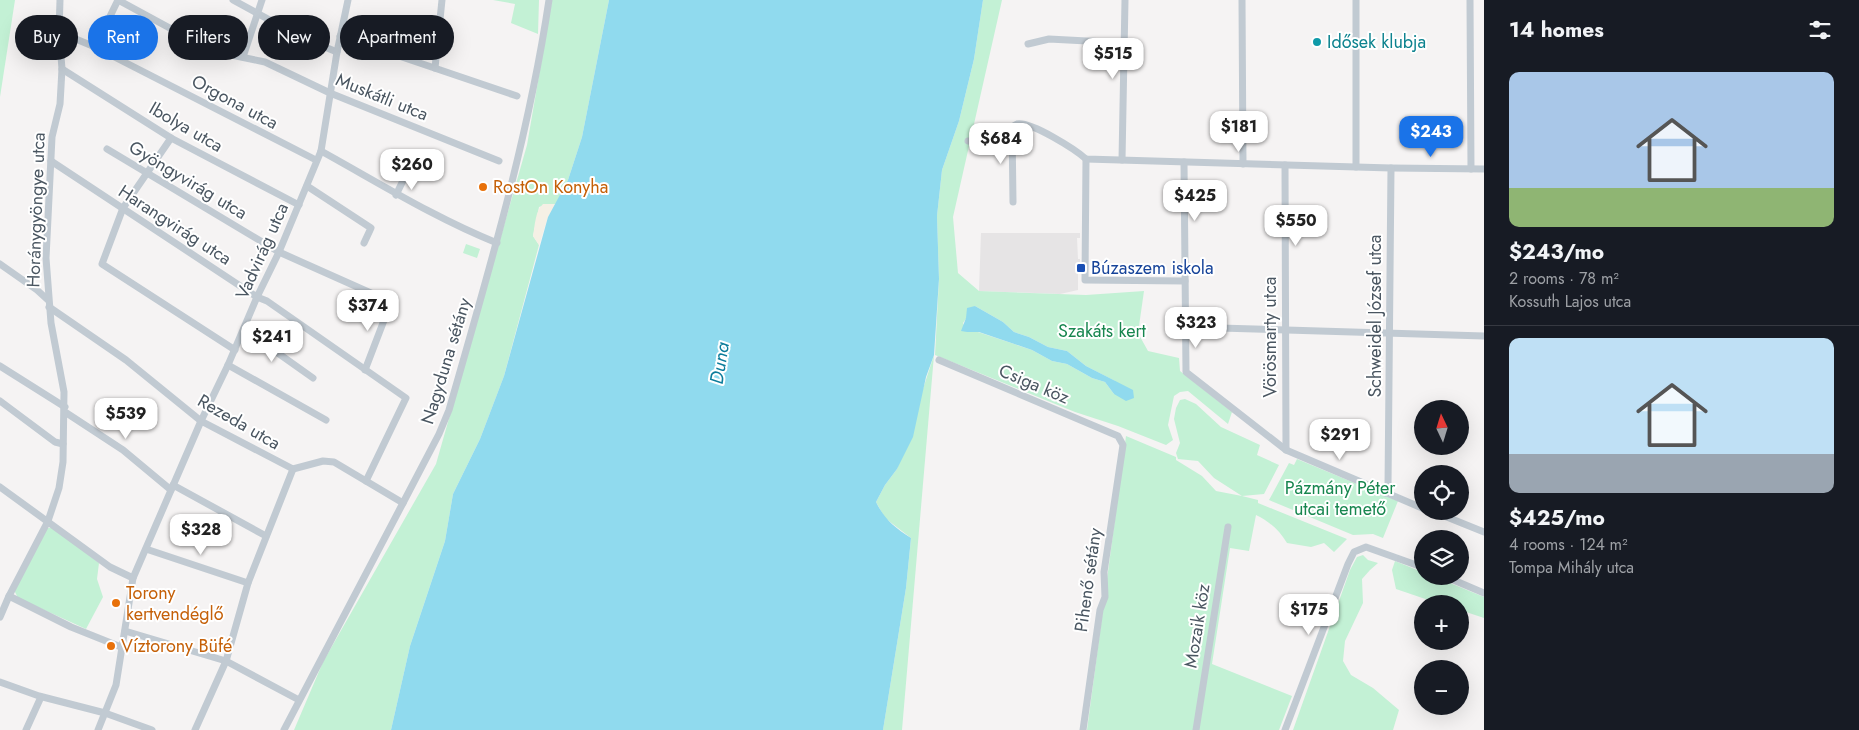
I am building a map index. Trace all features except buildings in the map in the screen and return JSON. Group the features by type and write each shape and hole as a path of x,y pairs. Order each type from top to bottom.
{"street":[{"name":"Horánygyöngye utca","path":"60,0 60,15"},
{"path":"111,15 118,0"},
{"name":"Muskátli utca","path":"118,0 168,27"},
{"path":"233,0 303,38 337,52"},
{"path":"248,41 262,0"},
{"name":"Vadvirág utca","path":"345,15 348,0"},
{"path":"435,68 442,0"},
{"name":"Nagyduna sétány","path":"284,730 439,434 449,410 506,211 531,101 549,0"},
{"path":"1122,160 1125,0"},
{"path":"1242,0 1243,164"},
{"path":"1356,0 1356,168"},
{"path":"1470,0 1471,169"},
{"name":"Vadvirág utca","path":"98,730 116,684 133,578 257,297 280,252 321,151 340,36"},
{"path":"1028,44 1048,39 1125,43"},
{"name":"Muskátli utca","path":"248,58 265,62 330,93 499,161"},
{"name":"Horánygyöngye utca","path":"1,612 48,521 59,488 63,462 65,410 61,371 51,324 46,258 52,137 60,104 61,60"},
{"name":"Orgona utca","path":"120,60 316,160"},
{"path":"411,60 517,96"},
{"name":"Ibolya utca","path":"62,69 171,138 298,206"},
{"path":"968,141 983,143 1017,124 1023,124 1055,137 1086,159 1356,168 1484,169"},
{"path":"1012,128 1013,202"},
{"path":"171,138 123,208 102,264 235,350"},
{"name":"Gyöngyvirág utca","path":"107,149 280,252 391,302 365,370"},
{"path":"321,151 396,195 469,232 497,243"},
{"path":"396,195 414,158"},
{"path":"1086,159 1086,280 1185,281"},
{"name":"Harangvirág utca","path":"51,161 257,297 267,301 406,398 366,481"},
{"path":"1184,162 1186,372 1286,450 1414,505"},
{"name":"Vörösmarty utca","path":"1286,165 1286,450"},
{"name":"Schweidel József utca","path":"1385,493 1388,486 1390,422 1388,334 1391,168"},
{"path":"306,186 371,228 364,242"},
{"name":"Rezeda utca","path":"0,264 37,290 65,319 126,360 201,422 293,469 331,461 403,503"},
{"path":"51,324 65,319"},
{"path":"1185,327 1484,336"},
{"path":"244,329 313,378"},
{"name":"Csiga köz","path":"939,360 1118,436"},
{"path":"0,366 122,450 172,488 266,536"},
{"path":"228,366 326,420"},
{"path":"0,401 55,442 63,444"},
{"name":"Pihenő sétány","path":"1083,730 1100,610 1105,597 1104,572 1123,445 1118,436"},
{"path":"194,730 226,661 248,583 293,469"},
{"path":"0,487 110,568 133,578"},
{"path":"1454,520 1484,532"},
{"name":"Mozaik köz","path":"1196,730 1228,528"},
{"path":"1285,730 1354,552 1366,547 1414,564"},
{"path":"146,549 248,583"},
{"path":"1464,585 1484,594"},
{"path":"9,596 71,627 121,647"},
{"path":"125,631 226,661 299,700"},
{"path":"0,682 40,697 104,713 152,730"},
{"path":"26,730 40,697"}],"shaded area":[{"path":"981,233 1080,233 1080,238 1077,238 1078,259 1080,259 1080,263 1076,264 1076,268 1078,268 1078,290 1060,294 979,291"}],"green space":[{"path":"0,0 15,0 0,97"},
{"path":"493,0 539,0 538,34 511,23 515,4"},
{"path":"552,0 609,0 582,137 568,180 556,204 539,207 533,236 539,245 504,376 480,439 453,494 445,541 410,646 391,730 294,730 323,662 436,464 527,145"},
{"name":"Szakáts kert","path":"983,0 1002,0 953,217 958,273 979,291 1086,295 1144,291 1138,333 1148,351 1179,358 1180,371 1232,412 1228,424 1188,391 1180,392 1174,396 1168,425 1173,440 1166,445 1075,412 935,355 939,279 937,216 942,170 959,121 974,59","holes":["975,306 1003,322 1014,332 1048,347 1067,351 1086,366 1115,381 1114,394 1105,382 1092,378 1067,364 1052,361 1032,350 978,332 967,332 963,323"]},
{"path":"466,244 480,249 477,258 463,253"},
{"path":"934,355 902,730 883,730 906,588 911,538 885,518 876,502 885,485 897,469"},
{"path":"1185,399 1196,404 1221,427 1260,445 1257,455 1279,465 1264,494 1242,496 1214,478 1198,461 1178,459 1176,453 1180,443 1174,419 1180,400"},
{"path":"1126,436 1176,457 1176,460 1202,476 1216,491 1258,500 1258,503 1347,539 1334,552 1324,543 1311,547 1287,543 1274,527 1256,515 1249,551 1230,548 1212,664 1292,696 1279,730 1087,730"},
{"name":"Pázmány Péter utcai temető","path":"1297,459 1398,501 1383,538 1373,534 1353,535 1269,500 1289,463 1294,465"},
{"path":"53,527 99,563 97,579 103,597 86,629 18,598 14,590 44,529"},
{"path":"1363,555 1368,560 1378,563 1362,579 1363,603 1345,641 1343,661 1351,675 1373,688 1399,710 1393,730 1293,730 1350,570 1357,557"},
{"path":"1395,561 1414,569 1414,585 1455,585 1484,597 1484,618 1469,613 1469,595 1414,595 1396,589 1392,570"}],"sand":[{"path":"543,204 556,204 548,217 539,245 533,236 537,215"}],"water":[{"name":"Duna","path":"609,0 983,0 974,59 959,121 942,170 937,216 939,279 934,355 926,377 913,437 897,469 885,485 876,502 891,523 911,538 906,588 883,730 391,730 410,646 445,541 453,494 480,439 504,376 548,217 568,180 582,137"},
{"path":"975,306 1003,322 1014,332 1048,347 1067,351 1086,366 1133,390 1134,398 1126,401 1114,394 1105,382 1092,378 1067,364 1052,361 1032,350 979,332 961,331 966,318 967,308"}],"place":[{"name":"Idősek klubja","path":"1317,42"},
{"name":"RostOn Konyha","path":"483,187"},
{"name":"Búzaszem iskola","path":"1081,268"},
{"name":"Torony kertvendéglő","path":"116,603"},
{"name":"Víztorony Büfé","path":"111,646"}]}
